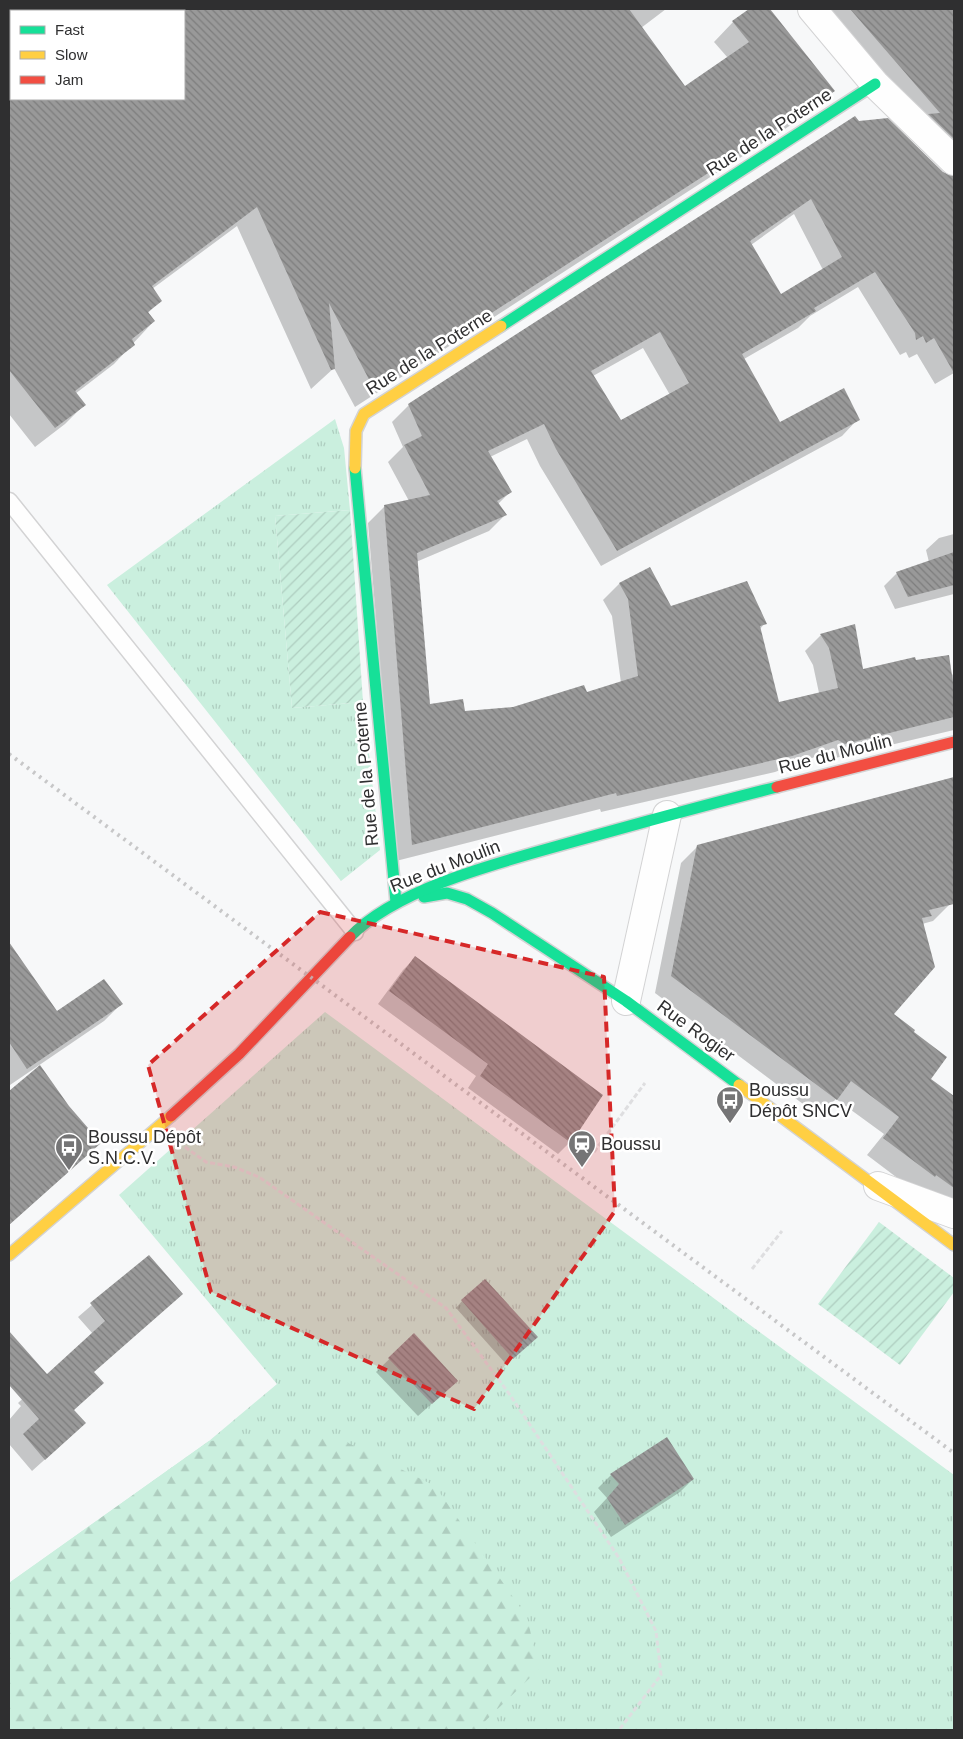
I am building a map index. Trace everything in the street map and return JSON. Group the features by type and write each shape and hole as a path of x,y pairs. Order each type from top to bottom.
{"street":[{"path":"812,9 875,84 954,162"},
{"name":"Rue de la Poterne","path":"396,902 354,456 356,431 364,414 875,84"},
{"name":"Rue du Moulin","path":"9,1255 158,1128 239,1054 355,932 396,902 491,865 667,815 954,742"},
{"path":"626,1001 667,815"},
{"name":"Rue Rogier","path":"396,902 447,893 468,899 626,1001 954,1245"},
{"path":"877,1186 954,1214"}],"lane":[{"path":"9,501 355,932"}],"path":[{"path":"594,1152 645,1083"},
{"path":"158,1128 206,1162 234,1167 259,1177 446,1308 510,1395 619,1558 656,1631 661,1674 619,1730"},
{"path":"752,1269 782,1231"}],"highlighted area":[{"path":"320,912 604,977 615,1211 474,1409 211,1292 148,1065"}],"green space":[{"path":"335,419 344,448 350,510 275,516 292,708 363,702 380,850 341,881 107,585"},
{"path":"350,510 363,702 292,708 275,516"},
{"path":"325,1012 954,1475 954,1730 9,1730 9,1583 209,1441 277,1384 119,1195"},
{"path":"879,1222 954,1278 954,1292 900,1365 818,1304"},
{"path":"328,1433 435,1486 527,1617 539,1669 476,1730 9,1730 9,1583 209,1441"}],"building":[{"path":"629,9 685,86 749,42 732,21 749,9 770,9 835,91 374,389 329,303 335,369 331,370 257,207 152,286 162,301 148,312 155,321 132,339 135,345 75,391 86,405 55,428 9,370 9,99 185,100 184,10"},
{"path":"850,9 954,9 954,139 928,114 940,113"},
{"path":"855,116 859,121 888,118 943,172 954,176 954,373 934,338 926,343 923,336 916,340 915,333 875,272 814,308 816,311 742,354 780,422 844,388 860,420 617,551 556,449 544,424 488,451 512,492 497,501 507,515 417,553 430,704 463,699 465,711 513,707 584,685 587,692 638,676 628,599 619,583 650,567 671,606 747,581 767,624 760,626 779,702 838,688 829,648 820,634 855,624 863,669 915,657 916,660 949,655 954,689 954,717 845,744 838,740 792,756 617,796 616,793 412,845 384,505 430,495 404,445 422,436 408,404","holes":["811,199 842,257 781,294 750,241","660,332 689,383 621,420 591,371"]},
{"path":"954,552 954,585 908,597 896,572"},
{"path":"954,777 954,904 929,910 932,916 922,918 935,967 894,1014 947,1057 931,1079 954,1096 954,1188 936,1175 935,1177 883,1138 899,1117 851,1081 837,1100 671,976 697,845"},
{"path":"9,942 57,1011 104,979 123,1004 27,1069 9,1042"},
{"path":"415,956 603,1095 571,1143 480,1076 488,1064 389,991"},
{"path":"40,1065 69,1106 101,1143 9,1225 9,1091"},
{"path":"149,1255 183,1294 94,1372 104,1383 74,1410 86,1423 45,1460 23,1434 39,1419 9,1385 9,1331 47,1374 105,1321 90,1303"},
{"path":"485,1279 538,1337 513,1359 461,1300"},
{"path":"414,1333 458,1381 432,1404 388,1358"},
{"path":"667,1437 694,1479 625,1525 607,1498 619,1484 610,1474"}],"railway":[{"path":"9,754 954,1453"}],"traffic: fast":[{"path":"501,326 875,84"},
{"path":"355,468 396,902"},
{"path":"350,937 371,919 396,904 424,890 485,867 545,849 777,787"},
{"path":"424,897 447,893 467,899 492,913 626,1001 739,1085"}],"traffic: slow":[{"path":"355,468 356,431 364,414 501,326"},
{"path":"739,1085 954,1245"},
{"path":"9,1255 171,1116"}],"traffic: jam":[{"path":"777,787 954,742"},
{"path":"171,1116 239,1054 350,937"}],"place":[{"name":"Boussu Dépôt SNCV","path":"730,1124"},
{"name":"Boussu","path":"582,1168"},
{"name":"Boussu Dépôt S.N.C.V.","path":"69,1171"}]}
